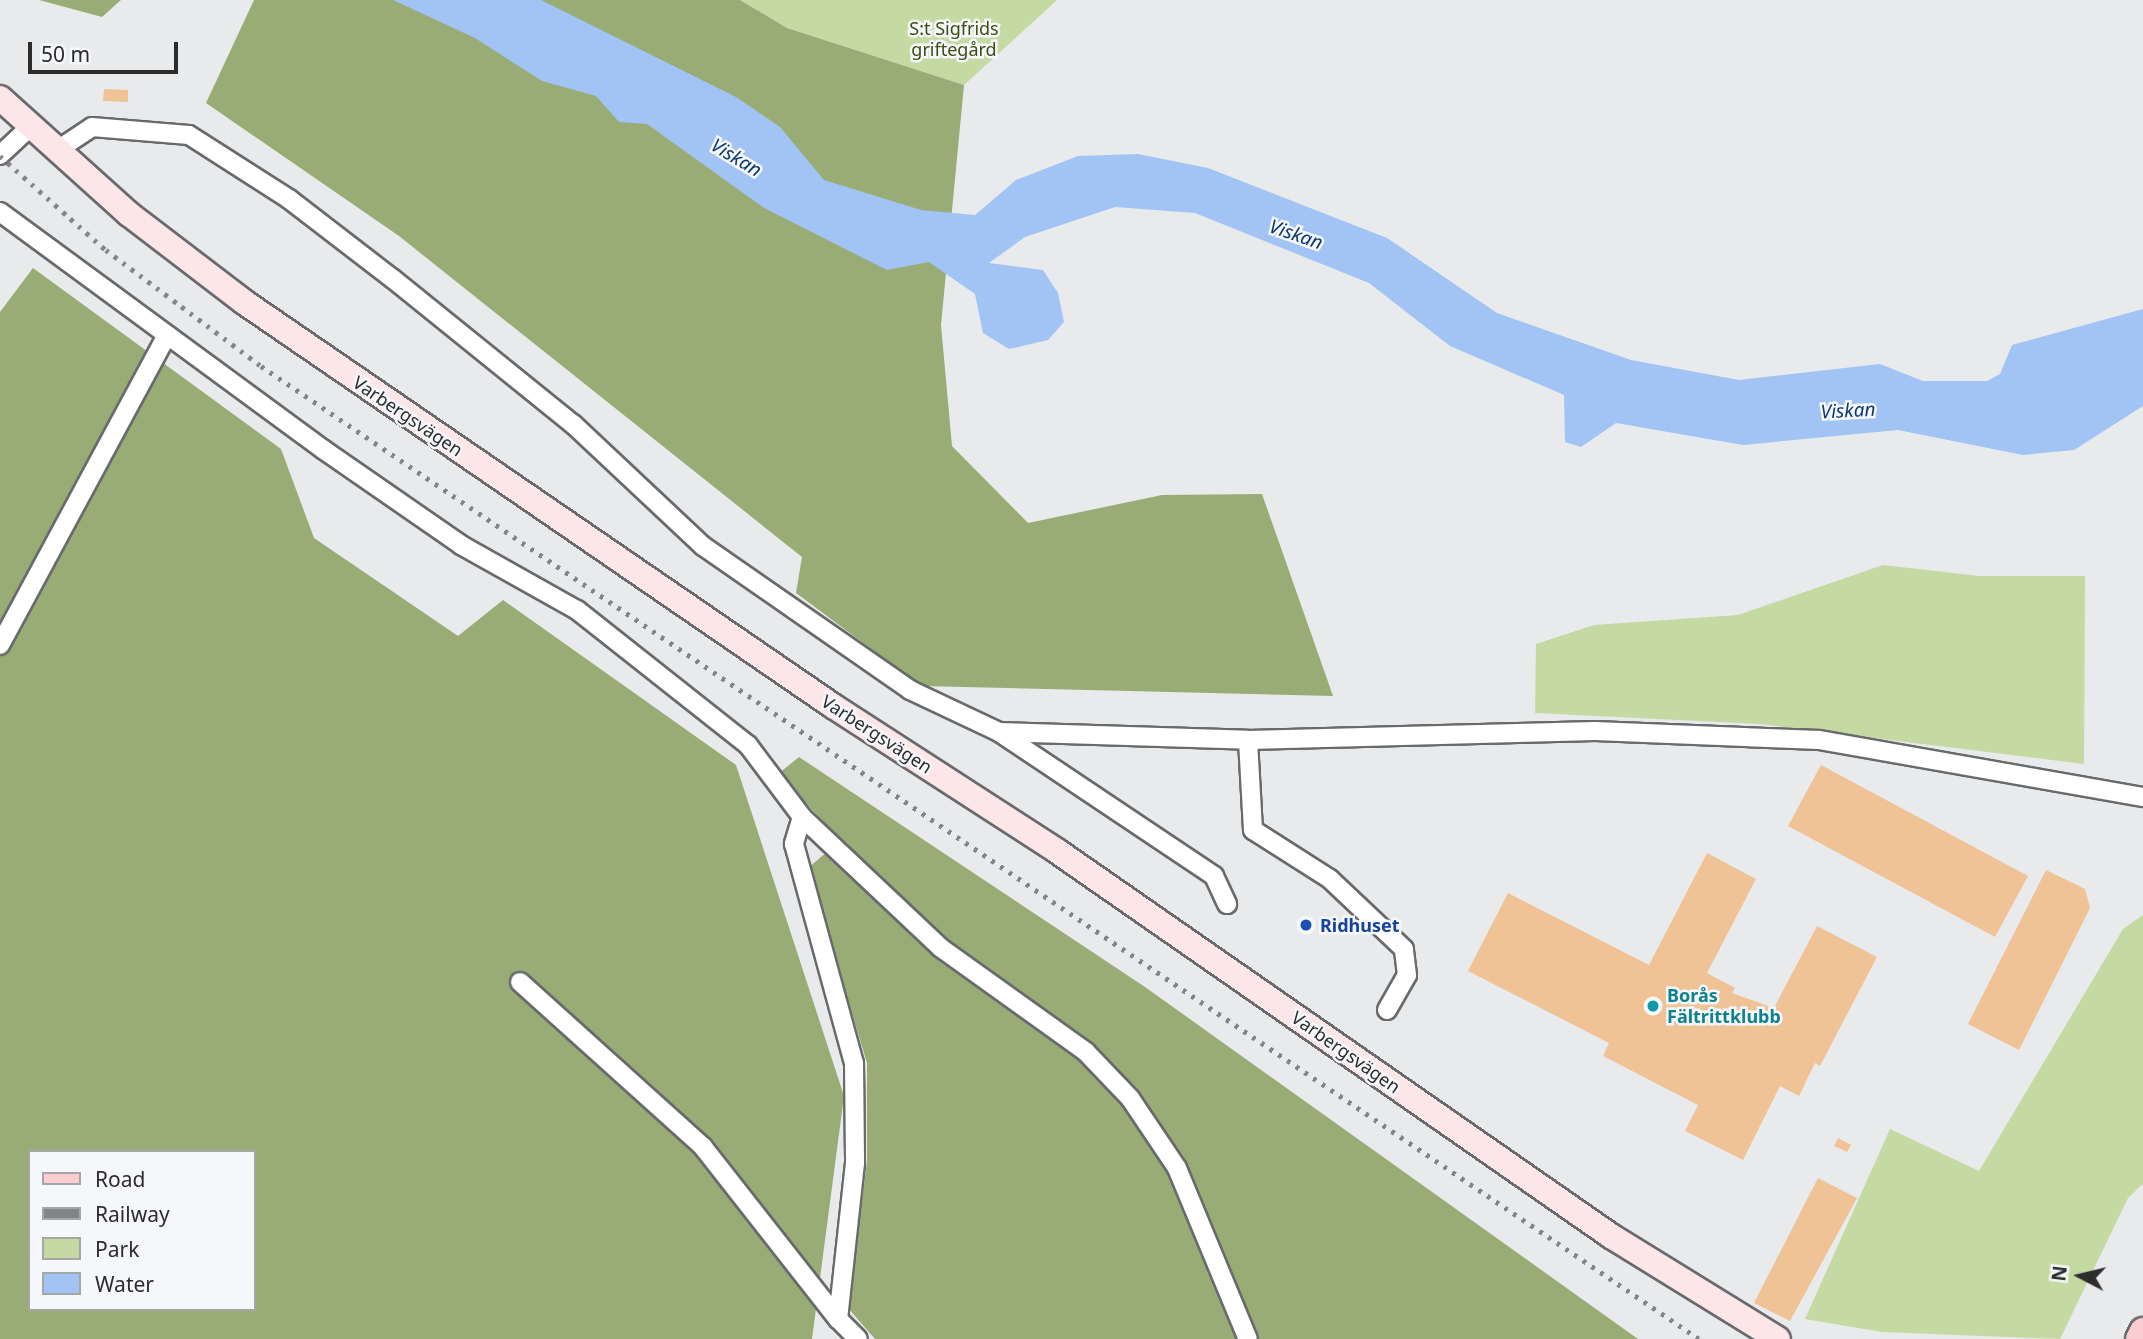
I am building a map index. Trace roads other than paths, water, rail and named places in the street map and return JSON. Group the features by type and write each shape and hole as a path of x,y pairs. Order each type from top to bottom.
{"main road":[{"name":"Varbergsvägen","path":"0,97 55,150 212,278 349,376 1058,851 1601,1229 1778,1339"},
{"path":"2139,1339 2143,1331"}],"street":[{"path":"0,155 30,127"},
{"path":"55,150 92,127 189,135 289,199 573,424 703,545 910,690 999,732 1214,876 1227,904"},
{"path":"0,212 461,545 587,618 748,745 802,817 941,948 1086,1052 1130,1098 1177,1168 1248,1339"},
{"path":"0,645 167,335"},
{"path":"999,732 1248,740 1595,731 1819,740 2143,797"},
{"path":"1248,740 1253,830 1330,879 1404,949 1407,975 1387,1010"},
{"path":"802,817 794,844 854,1062 855,1163 838,1320"},
{"path":"520,982 703,1147 838,1320 858,1339"}],"water":[{"name":"Viskan","path":"393,0 541,0 736,97 780,127 824,180 921,210 975,215 1016,180 1078,156 1138,154 1208,168 1387,238 1497,313 1631,360 1739,380 1880,364 1923,381 1987,381 2000,374 2012,345 2143,309 2143,406 2074,450 2023,455 1898,430 1743,445 1616,423 1581,447 1565,442 1564,395 1450,346 1369,283 1195,213 1115,207 1025,237 989,263 1043,270 1058,293 1064,322 1048,340 1009,349 983,333 975,294 929,262 887,270 764,208 647,124 619,122 596,96 542,81 475,38"}],"railway":[{"path":"0,156 106,250 261,366 1699,1339"}],"place":[{"name":"Ridhuset","path":"1306,925"},
{"name":"Borås Fältrittklubb","path":"1653,1006"}],"park label":[{"name":"S:t Sigfrids griftegård","path":"954,39"}]}
